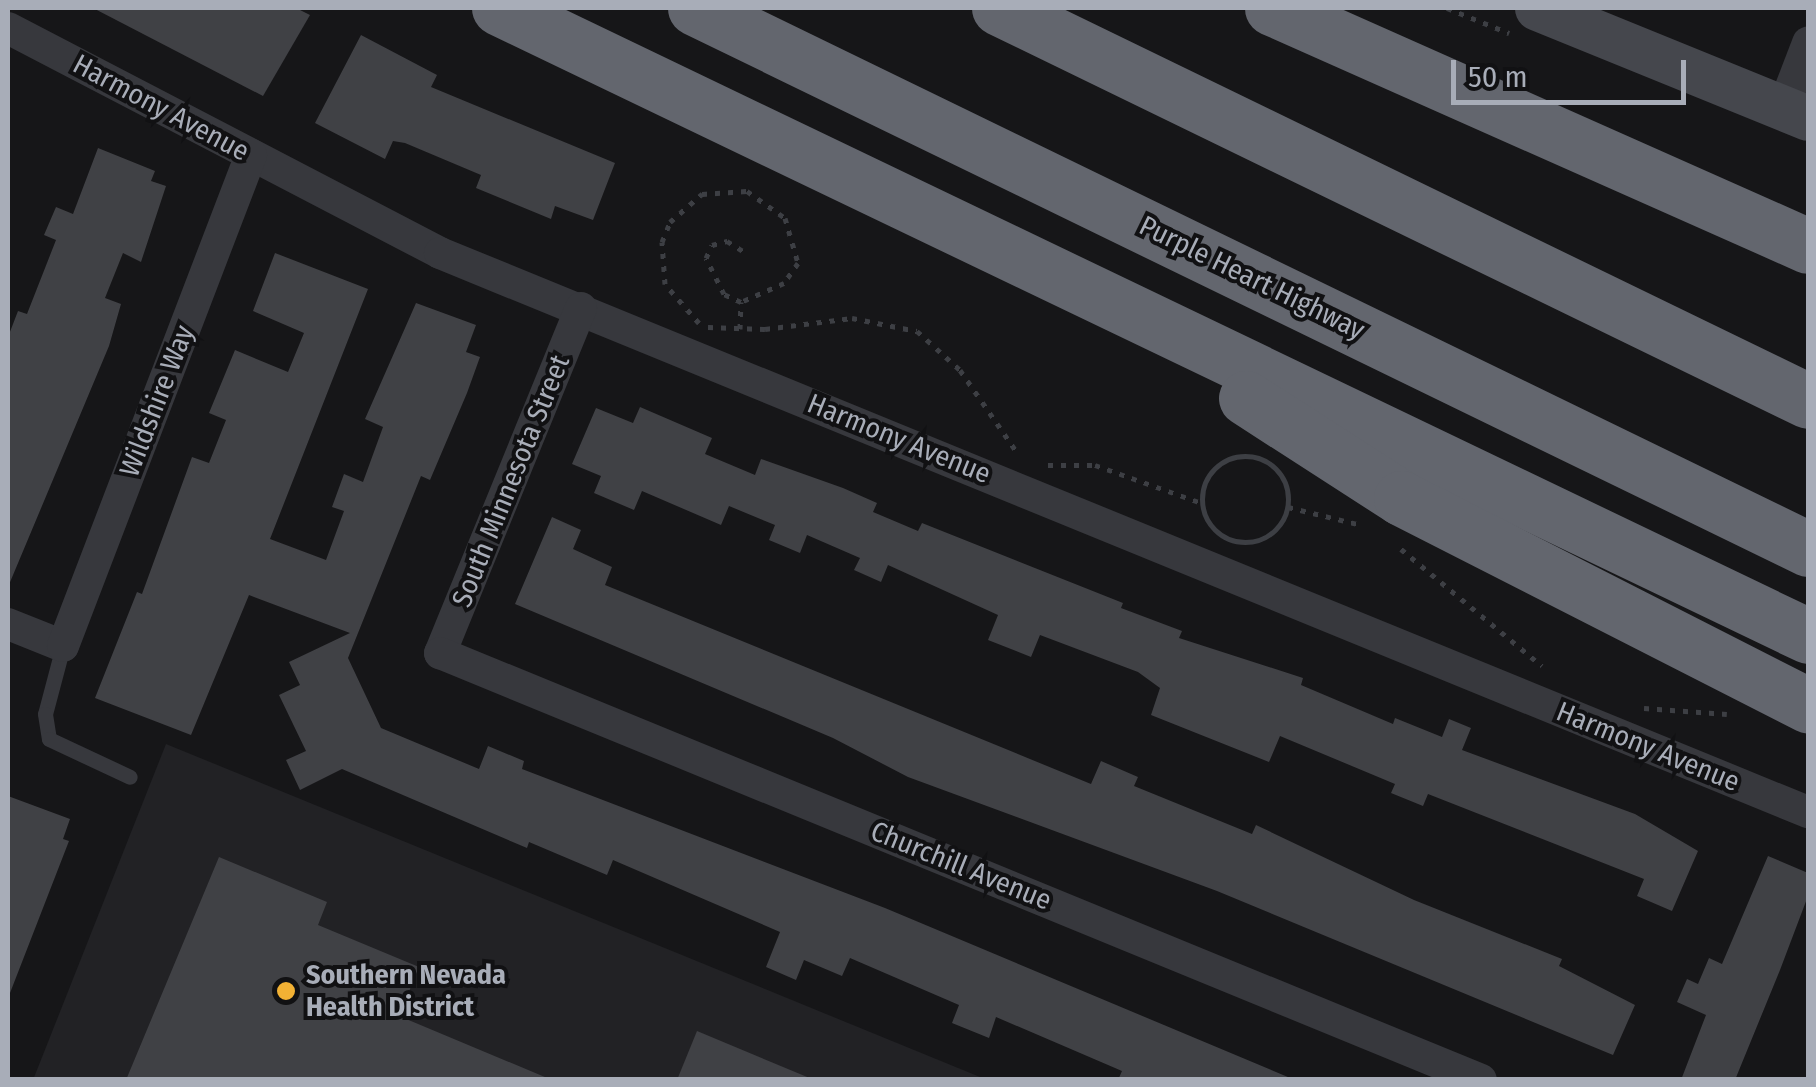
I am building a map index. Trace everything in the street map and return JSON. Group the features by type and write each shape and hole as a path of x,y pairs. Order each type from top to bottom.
{"highway":[{"path":"499,8 1808,636"},
{"name":"Purple Heart Highway","path":"695,8 1808,548"},
{"path":"998,8 1808,401"},
{"path":"1272,8 1808,246"},
{"path":"1060,279 1401,498 1808,706"}],"street":[{"path":"1537,8 1796,113 1808,43"},
{"name":"Harmony Avenue","path":"8,28 396,234 1808,812"},
{"name":"Wildshire Way","path":"63,646 251,155"},
{"name":"South Minnesota Street","path":"440,653 582,308"},
{"path":"8,624 63,646"},
{"name":"Churchill Avenue","path":"440,653 1481,1080"}],"lane":[{"path":"63,646 45,714 49,739 130,777"}],"path":[{"path":"743,252 728,241 712,245 706,258 724,294 742,302 784,284 798,264 795,240 768,201 746,191 702,194 670,222 662,242 665,284 702,326 740,329 852,318 917,332 960,370 1006,444 1030,461"},
{"path":"740,329 742,302"},
{"path":"1247,456 1283,478 1288,507 1273,533 1245,543 1218,534 1202,503 1211,472 1247,456"},
{"path":"1043,464 1095,466 1202,503"},
{"path":"1288,507 1376,533"},
{"path":"1393,542 1526,657 1554,672"},
{"path":"1630,704 1662,713 1742,717"}],"shaded area":[{"path":"166,744 985,1079 33,1080"}],"building":[{"path":"93,8 296,8 310,15 263,96"},
{"path":"361,35 437,75 431,87 615,163 593,220 555,206 551,219 476,188 481,175 405,143 393,141 385,159 315,123"},
{"path":"98,148 155,171 151,181 166,186 141,262 123,253 105,298 121,304 109,346 8,587 8,337 18,311 27,314 56,240 44,235 56,207 73,214"},
{"path":"275,253 368,289 270,539 326,560 344,511 332,507 344,474 363,482 383,427 365,419 416,303 476,325 466,352 480,357 467,393 430,480 421,476 348,658 381,728 479,769 488,746 524,761 522,769 885,908 1295,1080 1118,1080 1122,1071 996,1017 989,1038 952,1023 959,1005 850,958 842,976 804,960 796,980 766,967 780,932 613,860 607,875 529,842 527,848 342,769 300,790 286,760 306,751 279,695 300,685 289,662 350,633 249,595 191,735 95,698 137,592 142,594 192,457 209,463 226,420 209,413 235,350 288,372 304,333 253,311"},
{"path":"640,407 712,438 705,454 755,475 761,459 843,488 877,503 873,512 918,531 922,523 1123,603 1121,608 1182,631 1179,638 1303,678 1301,685 1393,724 1395,718 1442,737 1449,719 1471,728 1462,750 1635,814 1698,851 1672,911 1637,896 1644,879 1428,794 1423,806 1391,793 1395,784 1280,736 1269,762 1151,715 1160,688 1138,672 1040,635 1031,657 988,640 998,615 888,565 881,582 854,570 860,558 807,535 800,553 769,540 775,525 729,506 721,525 642,491 634,510 594,493 601,476 572,464 596,408 633,423"},
{"path":"552,517 581,530 573,549 612,567 605,585 1091,784 1101,761 1138,777 1134,786 1252,834 1256,825 1414,900 1562,959 1559,966 1635,1005 1613,1055 1217,891 908,777 833,738 515,604"},
{"path":"8,796 70,819 63,839 69,841 10,993"},
{"path":"1768,856 1808,873 1808,896 1780,970 1735,1080 1681,1080 1706,1015 1677,1002 1687,979 1698,984 1709,958 1722,964"},
{"name":"Southern Nevada Health District","path":"219,857 327,902 318,925 419,967 399,1016 552,1080 126,1080"},
{"path":"697,1031 812,1079 812,1080 677,1080"}],"place":[{"name":"Southern Nevada Health District","path":"286,991"}]}
